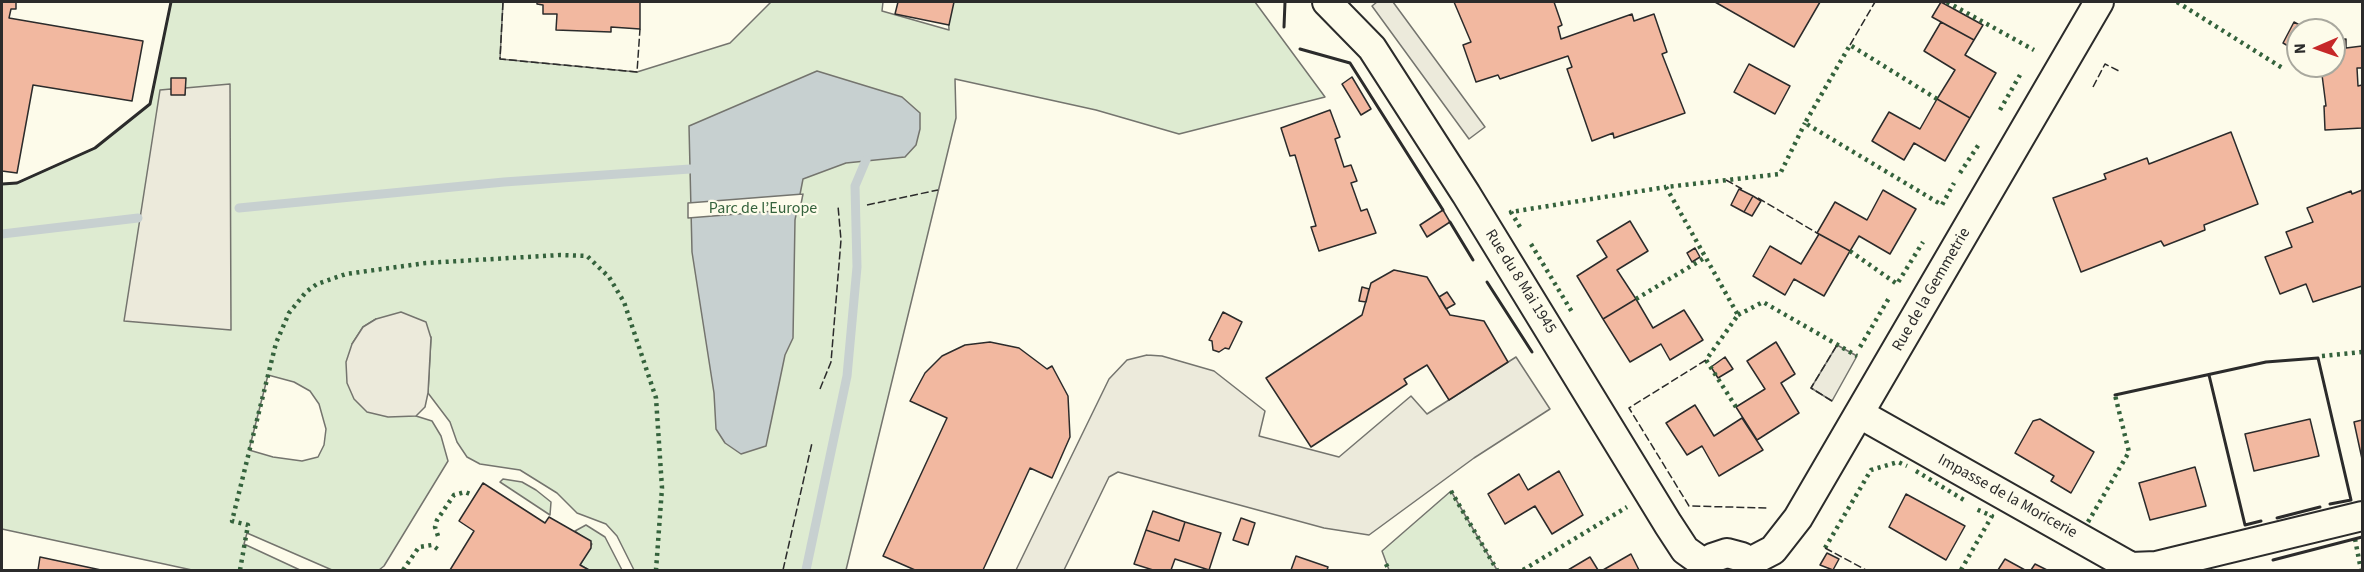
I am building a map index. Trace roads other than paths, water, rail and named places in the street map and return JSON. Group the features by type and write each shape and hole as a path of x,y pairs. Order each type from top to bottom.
{"street":[{"name":"Rue du 8 Mai 1945","path":"1327,2 1372,48 1466,194 1668,524 1685,550 1705,568"},
{"name":"Rue de la Gemmetrie","path":"1750,567 1773,550 1785,537 1860,414 2099,2"},
{"name":"Impasse de la Moricerie","path":"1860,414 2131,567 2158,568 2362,516"},
{"path":"1705,568 1719,555 1727,553 1742,557 1750,567"}],"waterway":[{"path":"806,570 847,376 857,267 855,186 866,160"},
{"path":"239,208 504,182 690,169"},
{"path":"2,234 138,218"}],"park label":[{"name":"Parc de l’Europe","path":"763,209"}]}
